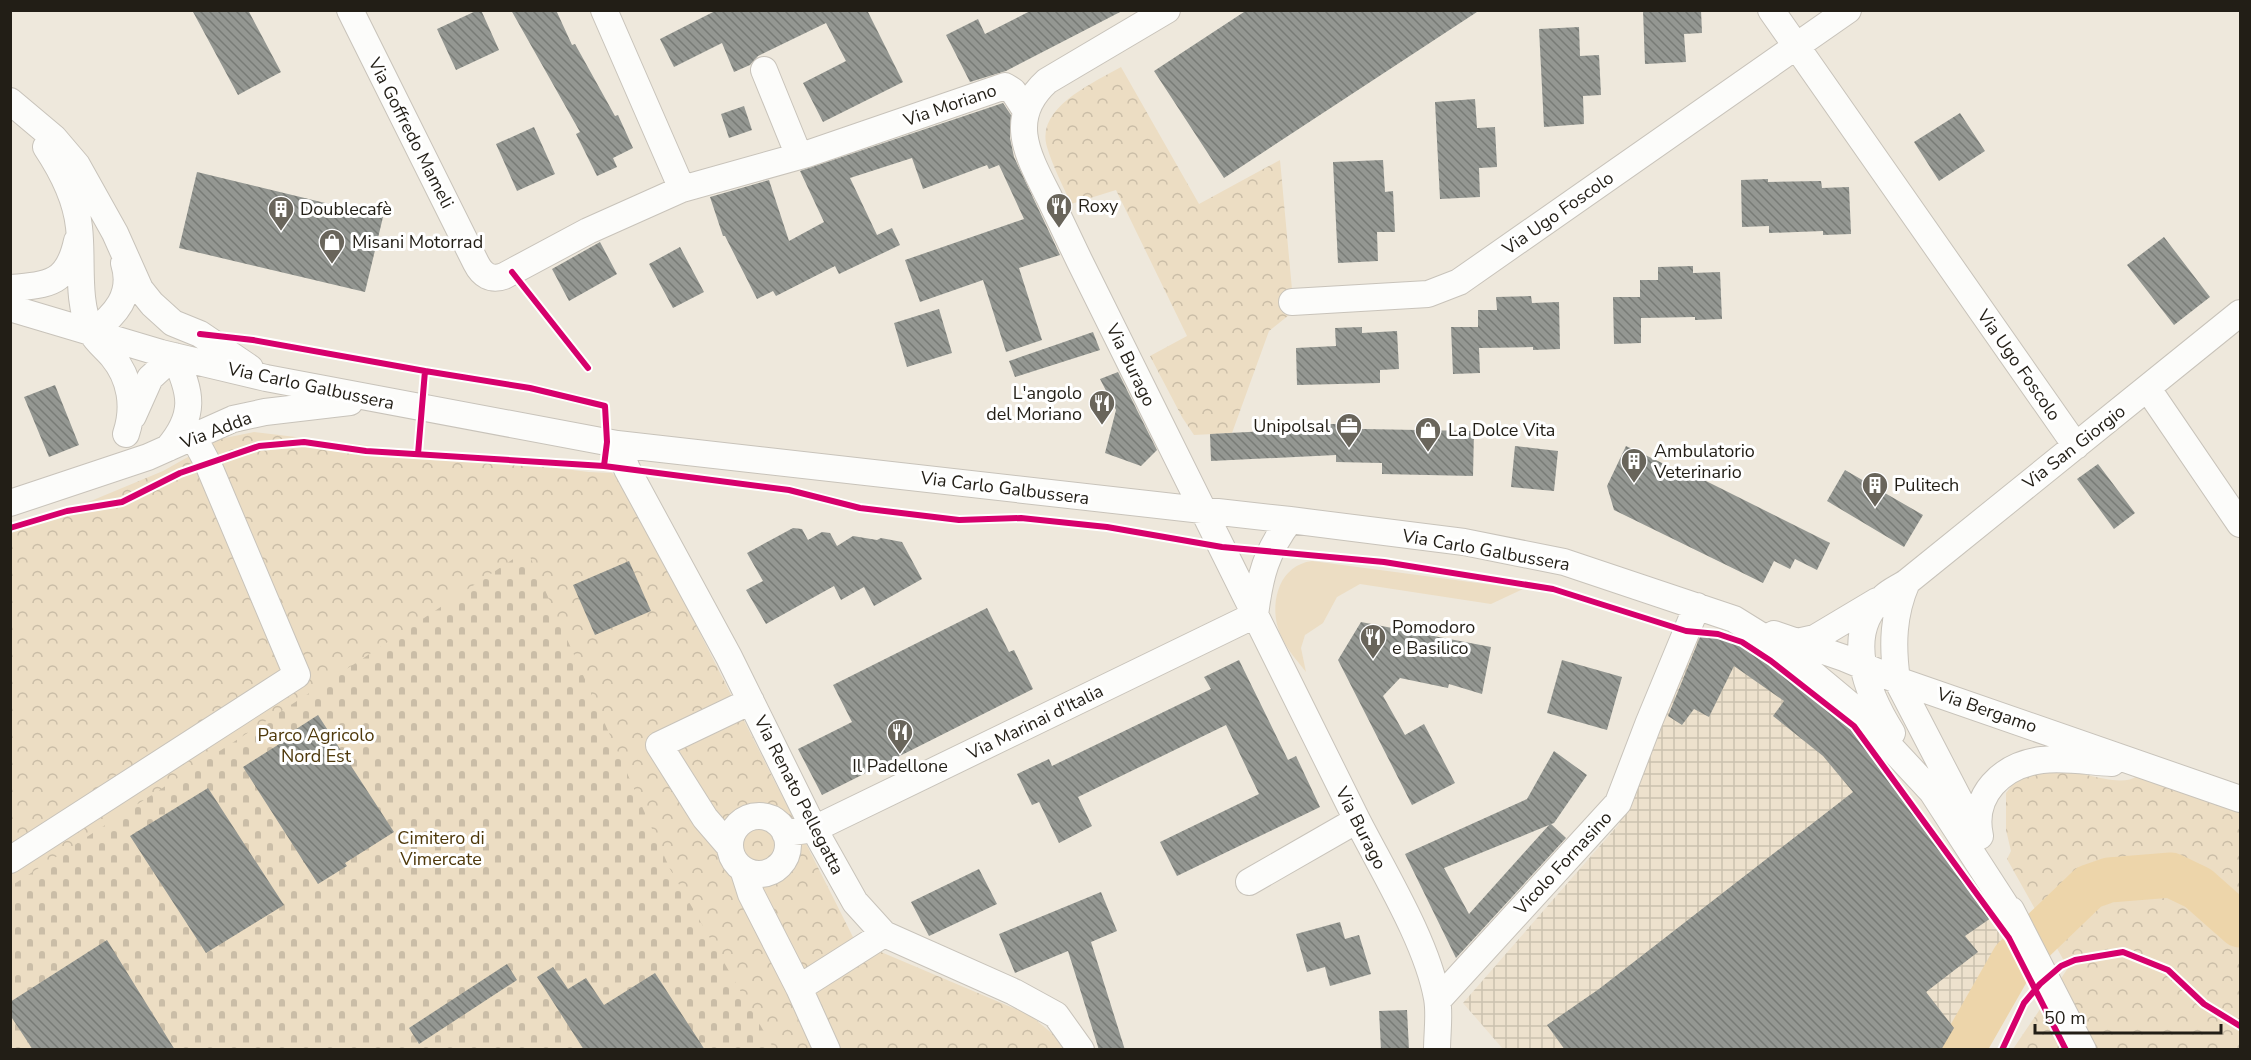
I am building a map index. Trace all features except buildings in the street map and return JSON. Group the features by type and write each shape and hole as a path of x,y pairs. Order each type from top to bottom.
{"street":[{"name":"Via Goffredo Mameli","path":"350,10 473,255"},
{"path":"604,10 682,189"},
{"name":"Via Ugo Foscolo","path":"1771,10 2076,446"},
{"name":"Via Ugo Foscolo","path":"1292,302 1428,294 1459,282 1848,10"},
{"path":"1026,111 1034,95 1047,81 1151,14"},
{"path":"764,70 799,156"},
{"name":"Via Moriano","path":"473,255 484,274 494,279 499,278 588,231 682,189 799,156 1005,86 1013,91 1026,111"},
{"path":"10,102 46,147 63,175 75,206 80,229 83,301 92,333 114,314 123,301 126,289 126,269 115,234"},
{"path":"10,102 69,153 85,177 115,234 140,289 158,311 182,328 200,334 266,378"},
{"name":"Via Burago","path":"1026,111 1024,140 1033,166 1356,820 1405,913 1430,971 1438,1000 1437,1050"},
{"path":"10,288 43,285 61,276 72,260 80,229"},
{"name":"Via Carlo Galbussera","path":"10,309 174,356 266,378 616,444 1290,520 1464,542 1564,562 1734,619 1795,659 1855,709 1935,795"},
{"name":"Via San Giorgio","path":"1797,642 1823,634 1907,582 2241,313"},
{"name":"Via Adda","path":"92,333 117,362 128,384 131,410 126,434"},
{"name":"Via Adda","path":"90,475 113,456 126,434 148,381 174,356 185,378 189,402 184,425 168,448"},
{"path":"2148,388 2241,524"},
{"name":"Via Adda","path":"10,503 90,475 124,466 223,423 254,414 371,399"},
{"path":"10,860 297,675 208,464 193,436"},
{"name":"Via Renato Pellegatta","path":"616,444 627,470 718,636 814,829 855,902 884,934 1014,992 1056,1015 1081,1050"},
{"path":"1255,615 1259,580 1266,558 1290,520"},
{"path":"1897,680 1893,656 1893,636 1897,608 1907,582"},
{"name":"Via San Giorgio","path":"1863,666 1861,649 1863,628 1883,597"},
{"name":"Vicolo Fornasino","path":"1438,1000 1618,803 1648,722 1697,606"},
{"name":"Via Marinai d'Italia","path":"785,833 814,829 1255,615"},
{"name":"Via Bergamo","path":"1734,619 1897,680 2241,799"},
{"name":"Via Carlo Galbussera","path":"1863,666 1875,704 1890,730 1935,795 2019,926"},
{"name":"Via Carlo Galbussera","path":"1897,680 1982,845 2019,926 2083,1050"},
{"path":"751,701 659,745 705,818 737,858 761,873 778,867 787,851 788,842 785,833 774,820 756,816 747,819 734,830 737,858 751,894 799,988 827,1050"},
{"name":"Via Carlo Galbussera","path":"1982,845 1978,822 1980,803 1993,784 2014,769 2043,760 2141,764"},
{"path":"1249,882 1356,820"},
{"path":"799,988 884,934"}],"shaded area":[{"path":"1719,635 1745,644 1853,730 2007,939 1941,1049 1503,1049 1463,1003 1619,824 1699,637"}],"green space":[{"path":"1121,67 1199,204 1280,160 1294,311 1269,331 1232,433 1194,435 1150,356 1187,336 1116,190 1071,204 1047,147 1046,133 1050,120 1058,109 1082,89"},
{"name":"Parco Agricolo Nord Est","path":"254,432 612,473 626,486 855,941 1030,1015 1054,1035 1063,1049 11,1050 11,529 74,508 163,471 220,439"},
{"name":"Cimitero di Vimercate","path":"527,550 670,869 774,1049 11,1050 11,886"},
{"path":"1312,561 1523,589 1491,604 1360,584 1337,597 1323,623 1305,635 1301,648 1306,672 1280,634 1275,606 1285,577 1292,569"},
{"path":"2061,768 2111,780 2130,779 2137,776 2240,812 2240,1049 2013,1049 2068,968 2007,859 2011,851 2006,830 2006,793 2012,785 2029,773"}],"waterway":[{"path":"1962,1050 2014,959 2089,887 2109,880 2171,875 2198,888 2240,925"}],"cycle path":[{"path":"512,272 588,368"},
{"path":"200,334 253,340 425,371 418,454"},
{"path":"425,371 530,388 605,406 607,442 604,466"},
{"path":"10,528 67,511 122,502 180,473 259,446 304,442 366,451 604,466 789,490 860,508 959,520 1021,518 1107,527 1222,547 1384,562 1553,589 1686,631 1718,634 1742,642 1771,661 1854,726 2009,938 2066,1050"},
{"path":"2002,1050 2024,1003 2040,984 2061,966 2075,960 2123,952 2168,970 2204,1004 2240,1026"}],"place":[{"name":"Roxy","path":"1059,229"},
{"name":"Doublecafè","path":"281,232"},
{"name":"Misani Motorrad","path":"332,265"},
{"name":"L'angolo del Moriano","path":"1102,426"},
{"name":"Unipolsal","path":"1349,449"},
{"name":"La Dolce Vita","path":"1428,453"},
{"name":"Ambulatorio Veterinario","path":"1634,484"},
{"name":"Pulitech","path":"1875,508"},
{"name":"Pomodoro e Basilico","path":"1373,660"},
{"name":"Il Padellone","path":"900,755"}]}
